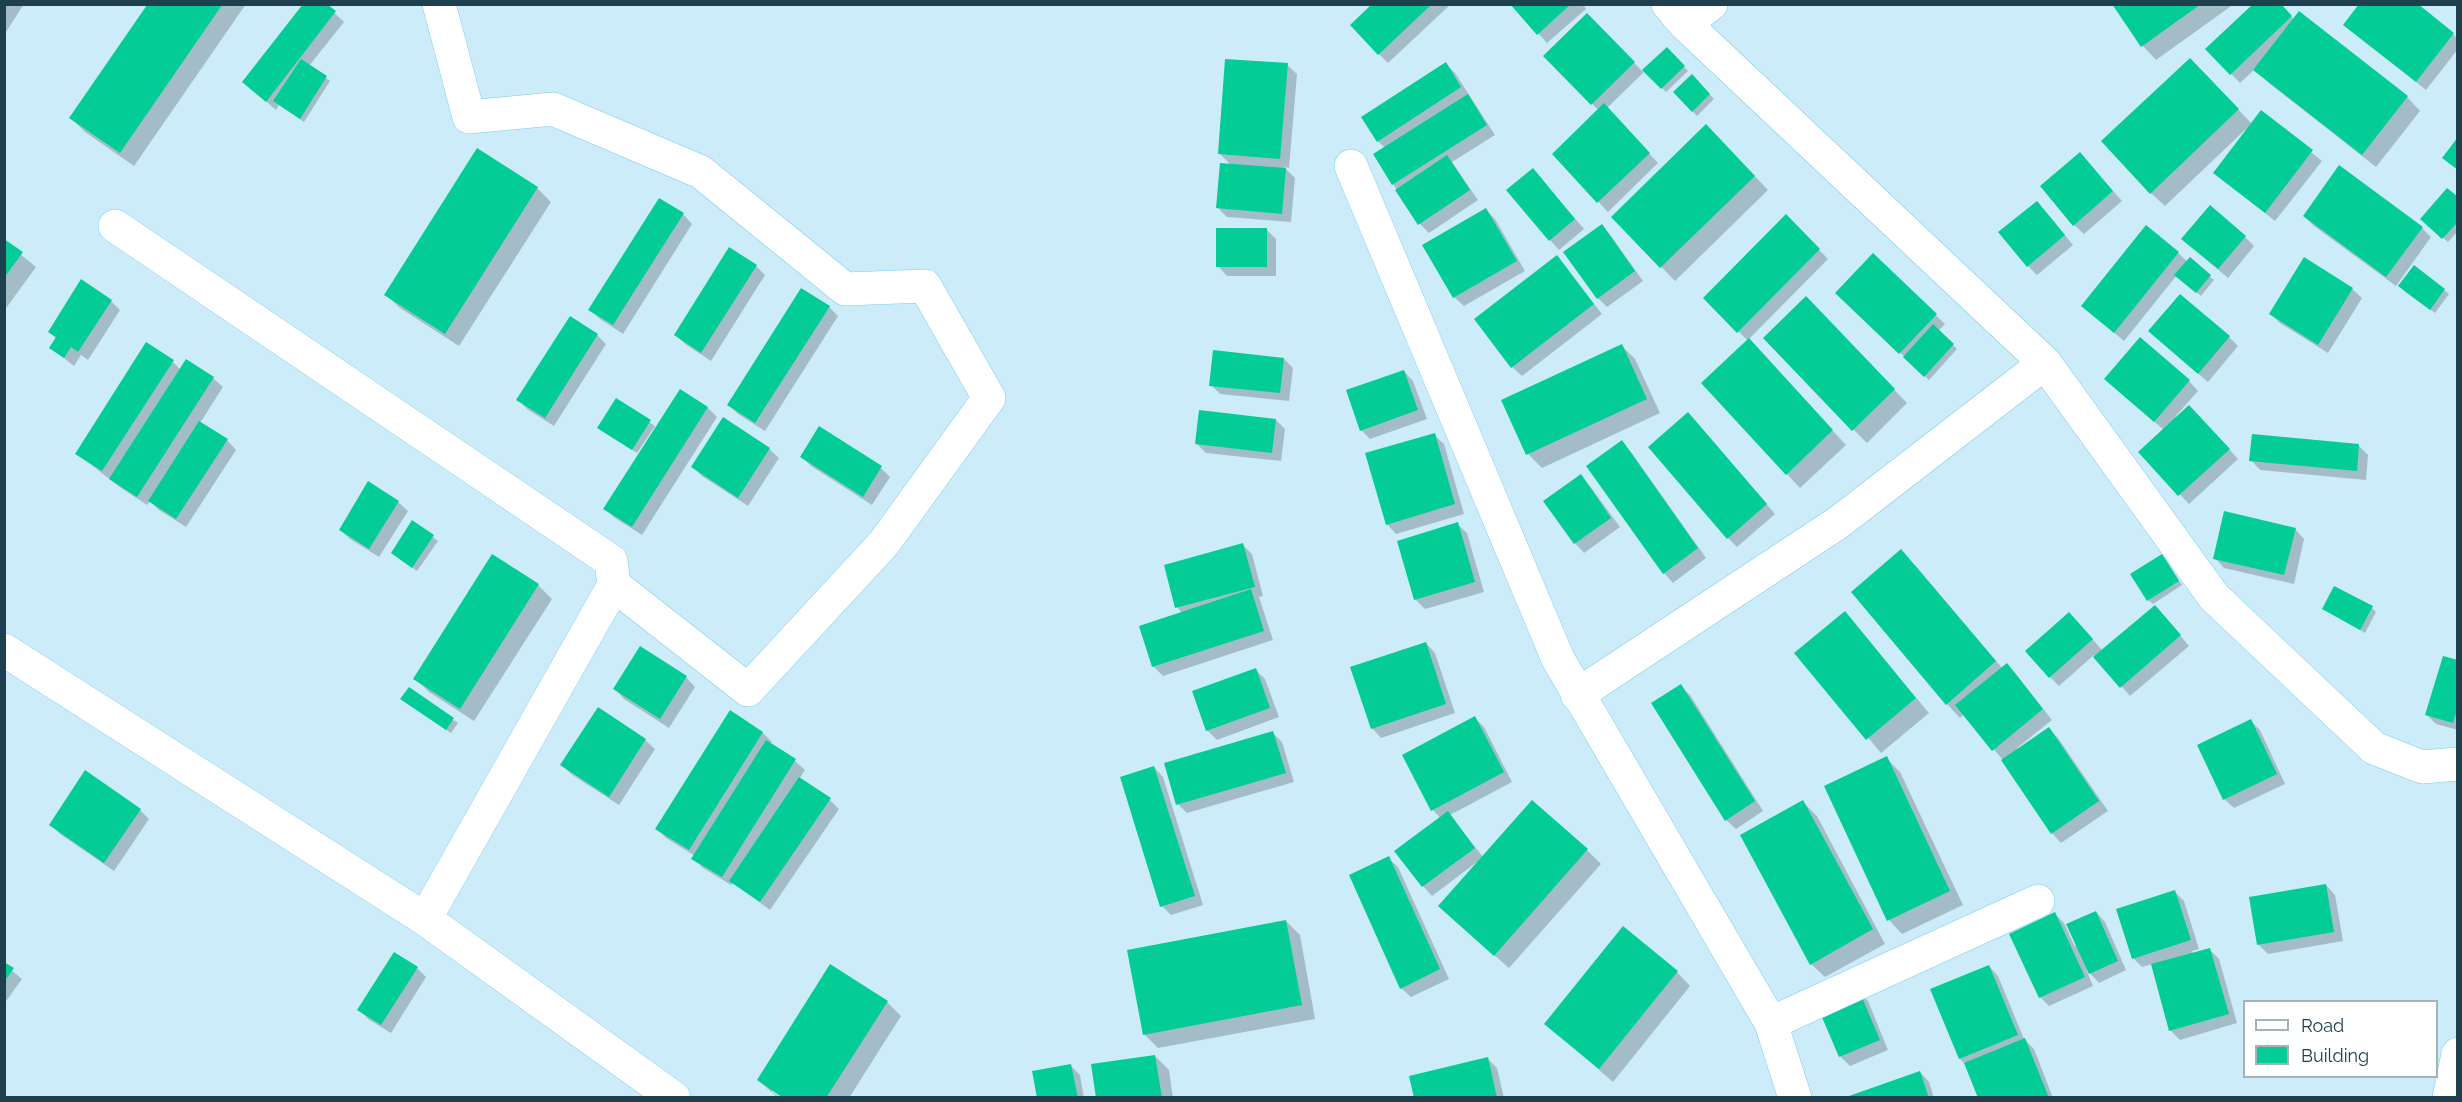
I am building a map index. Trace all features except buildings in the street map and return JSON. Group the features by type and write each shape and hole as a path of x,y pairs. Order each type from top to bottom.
{"street":[{"path":"439,4 469,117 553,109 701,172 845,289 925,286 989,398 884,543 748,690 614,585"},
{"path":"1677,14 1711,4"},
{"path":"1677,14 2045,363 2214,597 2374,748 2422,767 2457,765"},
{"path":"1351,166 1558,659 1771,1023 1795,1098"},
{"path":"115,226 611,561 614,585 425,920"},
{"path":"1577,695 1839,522 2045,363"},
{"path":"4,650 425,920 674,1098"},
{"path":"1771,1023 2038,901"},
{"path":"2449,1098 2457,1054"}]}
